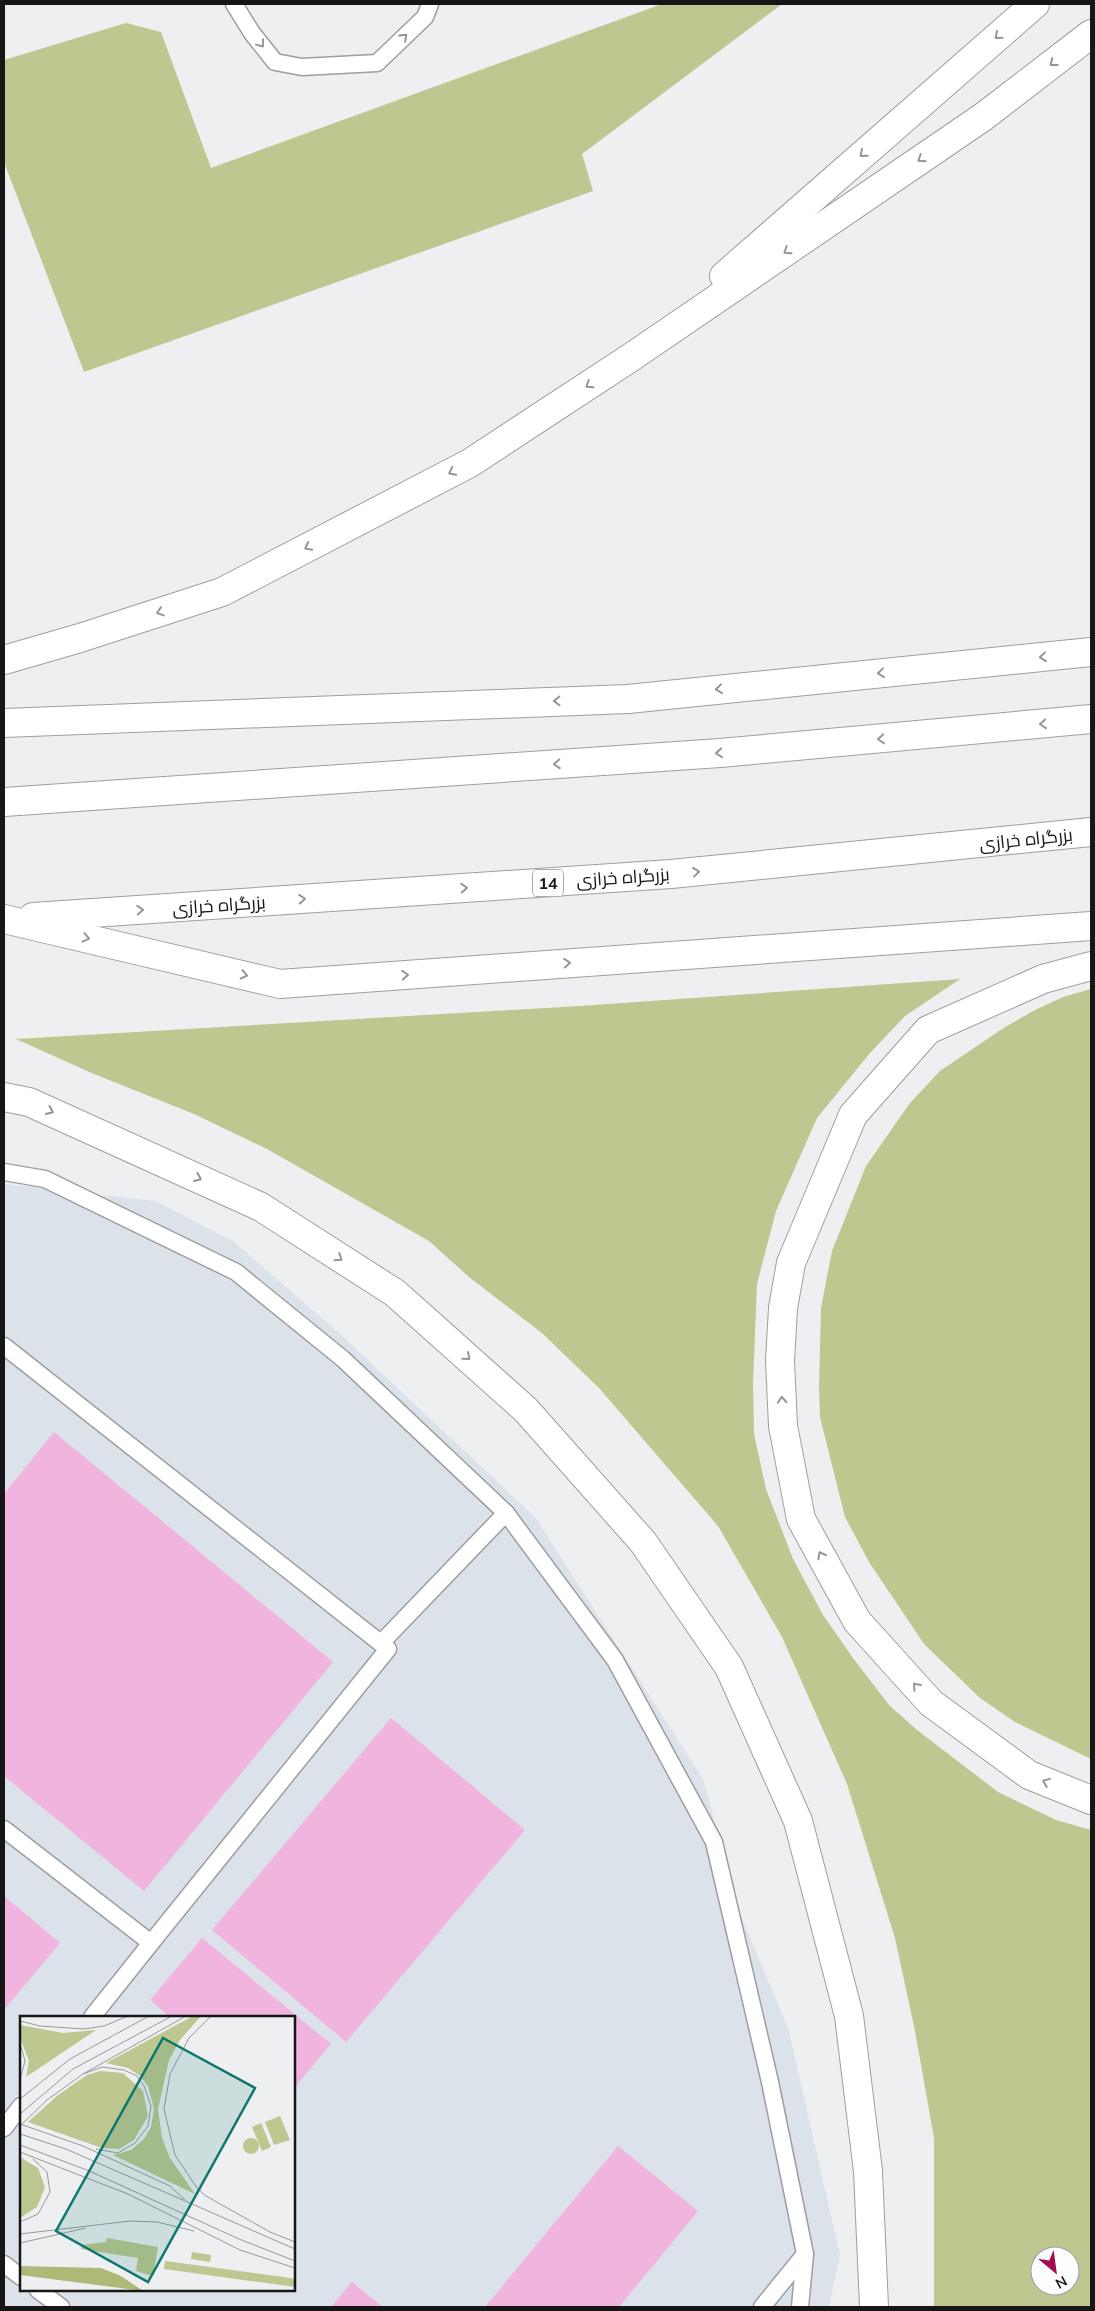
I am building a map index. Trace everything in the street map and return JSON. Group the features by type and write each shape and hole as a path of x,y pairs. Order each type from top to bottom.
{"highway":[{"path":"630,358 1035,4"},
{"path":"4,660 80,638 222,592 470,463 630,358 984,117 1091,34"},
{"path":"4,723 628,698 1091,652"},
{"path":"4,802 720,753 1091,719"},
{"name":"بزرگراه خرازی","path":"4,919 671,874 1091,832"},
{"path":"4,919 280,984 1091,926"},
{"path":"1091,966 1044,979 928,1030 853,1115 791,1263 783,1308 780,1362 783,1426 801,1519 857,1621 931,1703 1028,1775 1091,1800"},
{"path":"4,1097 29,1102 261,1207 394,1294 526,1410 643,1542 729,1667 798,1821 849,2016 868,2171 874,2307"}],"lane":[{"path":"234,4 252,33 274,62 302,67 376,62 425,17 430,4"},
{"path":"4,1172 45,1179 236,1272 343,1359 506,1513 615,1660 714,1842 770,2082 805,2254 800,2307"},
{"path":"4,1346 388,1649 93,2016"},
{"path":"381,1643 506,1513"},
{"path":"4,1829 151,1943"},
{"path":"4,2128 20,2107"},
{"path":"762,2307 805,2254"},
{"path":"4,2264 20,2276"},
{"path":"39,2291 61,2307"}],"shaded area":[{"path":"4,1184 155,1201 233,1241 338,1332 535,1517 703,1779 741,1916 788,2028 840,2255 829,2307 4,2307"}],"green space":[{"path":"662,4 782,4 582,154 593,191 84,372 4,162 4,60 126,23 161,32 211,168"},
{"path":"960,979 905,1016 870,1053 817,1118 776,1211 757,1284 753,1384 754,1434 766,1489 793,1559 823,1615 889,1705 917,1730 998,1792 1056,1820 1091,1830 1091,2307 934,2307 934,2138 915,2031 895,1938 847,1784 782,1637 718,1526 599,1388 542,1333 469,1277 429,1241 267,1149 194,1114 94,1074 16,1039 580,1006"},
{"path":"1091,989 1091,1759 1015,1722 980,1698 924,1644 869,1562 845,1517 820,1417 819,1388 821,1308 832,1251 866,1166 910,1103 940,1071 1005,1027 1035,1010 1063,997"}],"building":[{"path":"54,1432 333,1662 144,1891 4,1776 4,1494"},
{"path":"391,1718 525,1830 346,2042 212,1930"},
{"path":"4,1896 60,1943 4,2010"},
{"path":"202,1938 331,2044 295,2087 295,2016 169,2016 150,2000"},
{"path":"618,2146 698,2211 619,2307 485,2307"},
{"path":"352,2282 383,2307 331,2307"}]}
